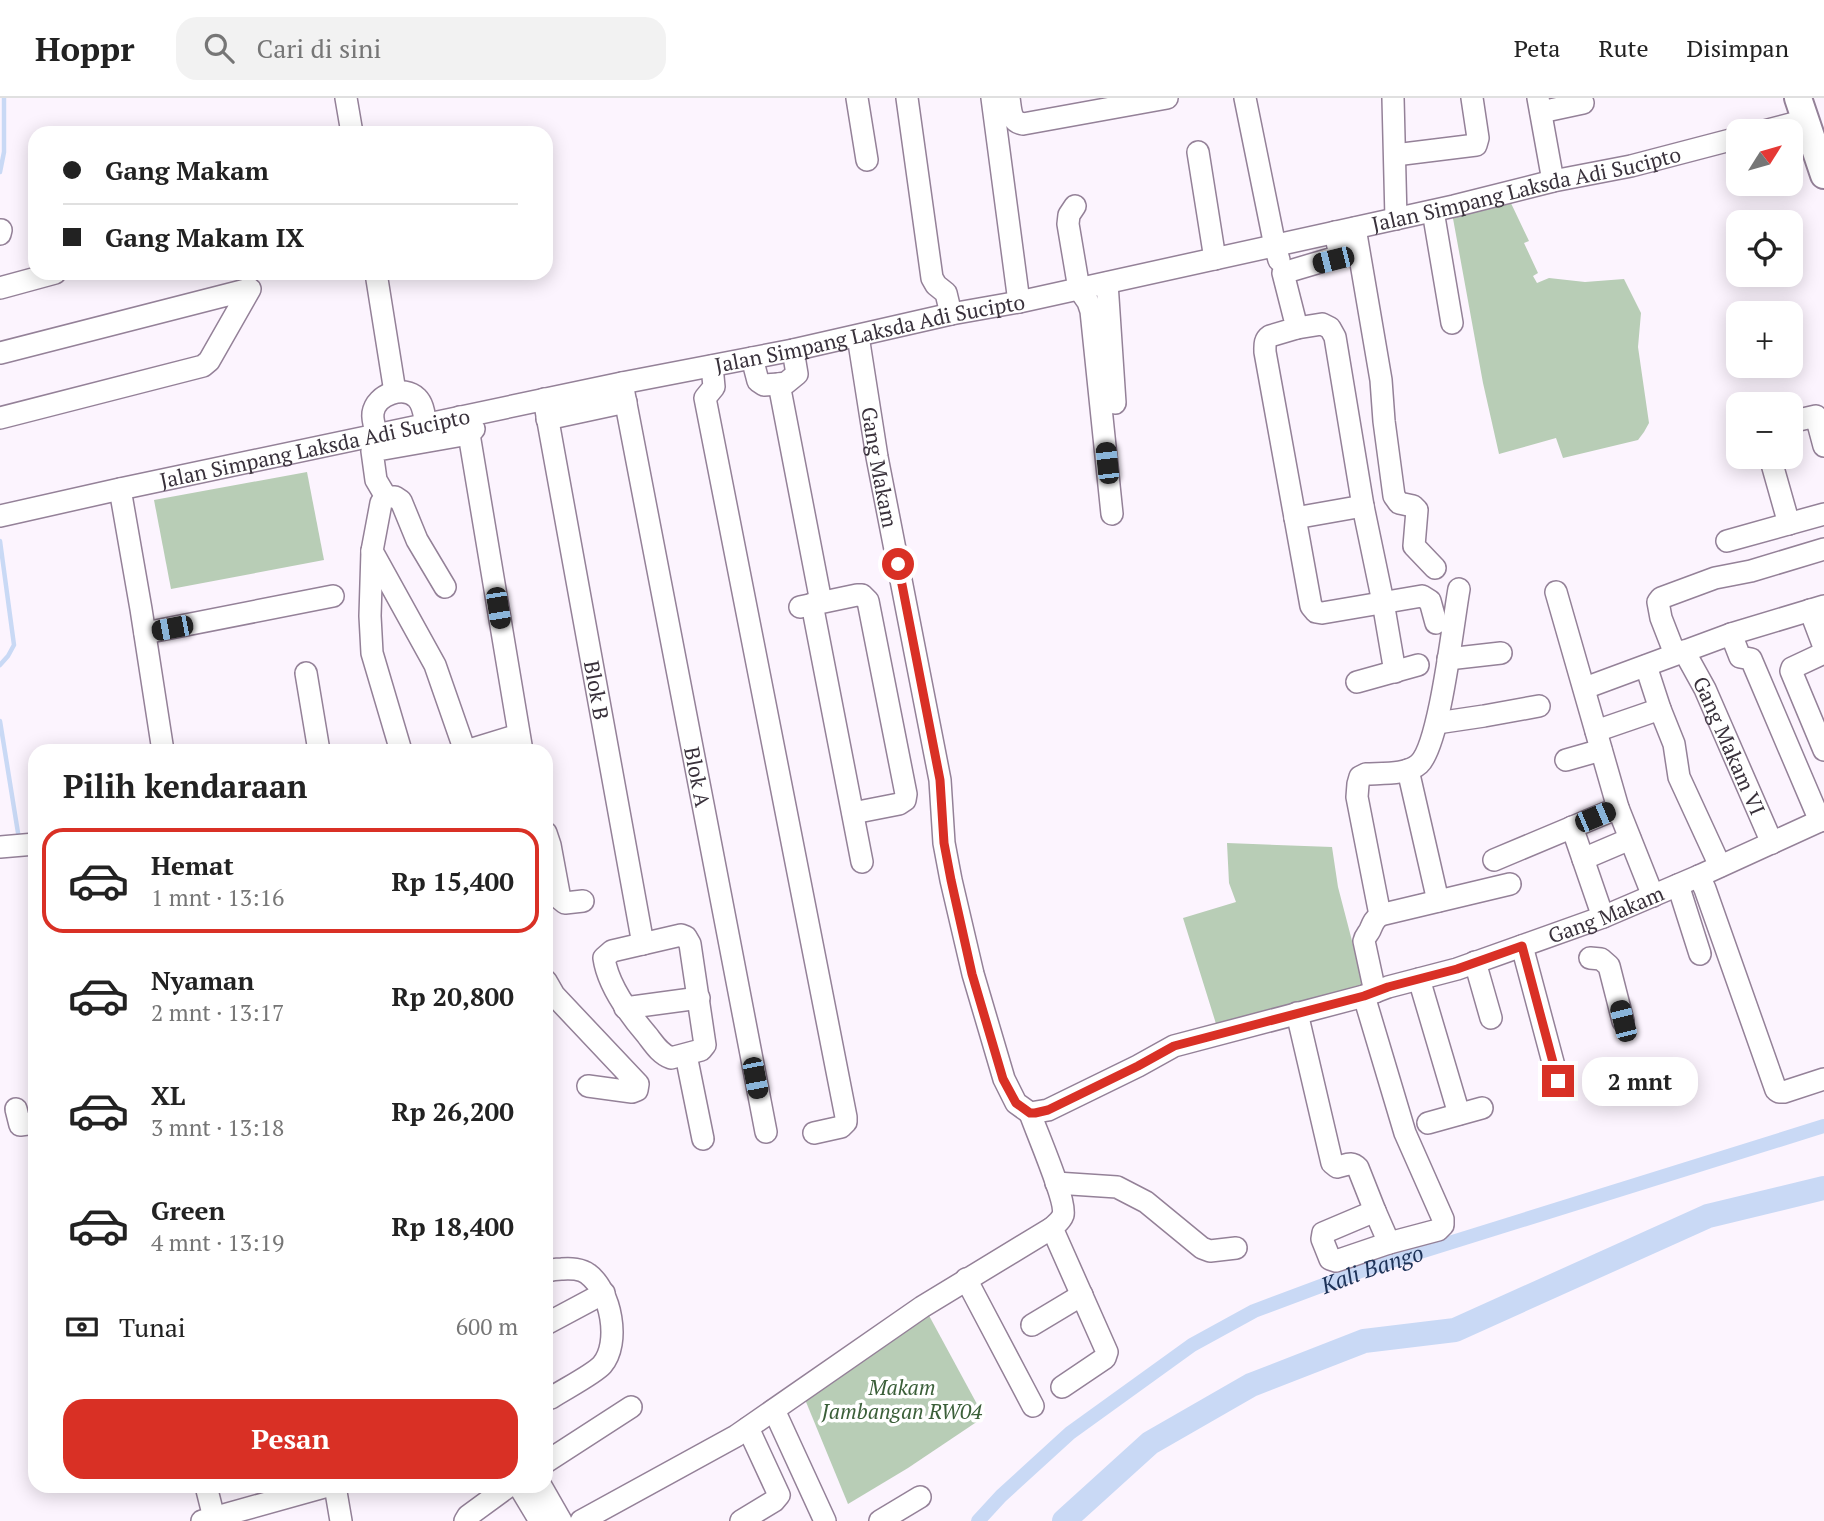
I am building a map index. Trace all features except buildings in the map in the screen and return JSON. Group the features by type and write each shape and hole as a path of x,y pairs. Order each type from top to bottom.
{"main road":[{"path":"1802,109 1824,175"}],"street":[{"path":"346,98 351,126"},
{"path":"857,98 867,160"},
{"path":"907,98 932,278 948,296 951,314"},
{"path":"992,98 1019,302"},
{"path":"1009,98 1013,119 1023,124 1167,98"},
{"path":"1245,98 1275,246 1297,328"},
{"path":"1393,98 1396,219"},
{"path":"1395,155 1476,145 1478,138 1472,98"},
{"path":"1553,181 1539,105 1583,103"},
{"path":"1785,119 1802,109"},
{"name":"Jalan Simpang Laksda Adi Sucipto","path":"1,509 373,441 426,424 547,418 626,402 691,370 1275,246 1553,181 1630,166 1726,141"},
{"path":"1198,152 1214,259"},
{"path":"1075,206 1069,215 1068,224 1079,289 1091,311 1112,514"},
{"path":"1433,211 1452,323"},
{"path":"1283,272 1337,257 1345,230"},
{"path":"1345,230 1382,388 1394,496 1399,503 1413,506 1417,510 1415,547 1435,568"},
{"path":"0,288 29,280"},
{"path":"377,280 395,392"},
{"path":"0,353 255,281"},
{"path":"0,418 203,366 209,361 255,281"},
{"path":"1107,283 1115,403"},
{"path":"1395,672 1383,602 1363,506 1335,337 1330,328 1322,324 1270,336 1265,343 1265,352 1313,610 1322,613 1339,611 1383,602 1422,596 1430,601 1436,623"},
{"name":"Gang Makam","path":"858,336 877,457 940,780 944,843 951,880 972,974 1003,1079 1016,1103 1030,1113 1048,1110 1174,1046 1475,962 1603,917 1678,885 1702,882 1720,866 1822,820"},
{"path":"752,358 758,381 764,386 786,383 797,373 793,350"},
{"path":"705,398 713,387 712,366"},
{"path":"691,370 694,391 705,398 846,1117 846,1122 841,1127 814,1133"},
{"path":"779,384 811,604 862,862"},
{"path":"386,497 376,480 374,409 381,398 395,392 407,393 416,397 422,406 426,424"},
{"name":"Blok A","path":"626,402 766,1132"},
{"path":"1820,415 1824,443"},
{"name":"Blok B","path":"547,418 643,944"},
{"path":"373,441 468,422 520,743"},
{"path":"1773,469 1789,524"},
{"path":"120,489 162,744"},
{"path":"386,497 381,503 372,551 370,616 372,653 399,744"},
{"path":"386,497 395,497 401,502 417,540 445,587"},
{"path":"1295,518 1363,506"},
{"path":"1727,541 1824,514"},
{"name":"Gang Makam VI","path":"1767,845 1706,689 1679,653 1659,613 1658,602 1661,598 1715,578 1751,571 1824,549"},
{"path":"372,551 435,665 463,744"},
{"path":"1375,923 1357,797 1358,784 1360,777 1366,774 1408,770 1418,765 1426,756 1437,723 1459,589"},
{"path":"1556,592 1618,808 1653,896"},
{"path":"811,604 860,595 868,601 906,794 905,800 899,804 853,813"},
{"path":"145,633 333,596"},
{"path":"1585,688 1731,634 1817,608 1824,646"},
{"path":"1731,634 1740,657 1750,658 1758,673 1822,820"},
{"path":"1448,659 1501,653"},
{"path":"1824,653 1791,670 1824,750"},
{"path":"1357,682 1418,665"},
{"path":"1646,666 1674,744 1679,777 1720,866"},
{"path":"306,673 318,744"},
{"path":"1437,723 1539,706"},
{"path":"1566,760 1660,709"},
{"path":"1408,770 1438,901"},
{"path":"1494,860 1618,808"},
{"path":"1572,827 1603,917"},
{"path":"1583,859 1630,839"},
{"path":"0,847 28,845"},
{"path":"1767,845 1766,859 1702,882 1776,1090 1784,1092 1824,1079"},
{"path":"553,861 560,899 565,903 583,901"},
{"path":"1375,1211 1322,1234 1330,1259 1336,1261 1438,1230 1443,1225 1405,1133 1364,938 1375,923 1438,901 1510,884"},
{"path":"1678,885 1700,954"},
{"path":"1581,925 1591,964 1601,959 1609,966 1623,1021"},
{"path":"681,935 686,937 690,944 699,998 705,1045 701,1050 686,1055 671,1058 666,1056 625,1009 604,958 612,951 681,935"},
{"path":"1522,946 1558,1081"},
{"path":"1475,962 1491,1018"},
{"path":"1419,979 1459,1114"},
{"path":"553,993 638,1084 637,1090 632,1092 588,1086"},
{"path":"625,1009 699,998"},
{"path":"1297,1013 1332,1163 1337,1167 1352,1163 1355,1165 1389,1243"},
{"path":"686,1055 703,1139"},
{"path":"1428,1123 1482,1108"},
{"path":"16,1109 20,1125 28,1124"},
{"path":"581,1521 748,1428 922,1307 1059,1222 1063,1211 1056,1183 1030,1113"},
{"path":"1056,1183 1117,1187 1146,1202 1202,1248 1210,1251 1236,1248"},
{"path":"1052,1228 1107,1352 1105,1358 1062,1387"},
{"path":"553,1270 570,1268 588,1273 604,1293 613,1328 608,1354 601,1366 553,1397"},
{"path":"966,1279 1033,1406"},
{"path":"553,1320 604,1293"},
{"path":"1032,1325 1082,1295"},
{"path":"553,1457 631,1407"},
{"path":"774,1410 825,1521"},
{"path":"748,1428 779,1495 751,1519"},
{"path":"206,1493 208,1520 303,1493"},
{"path":"336,1493 341,1521"},
{"path":"465,1521 499,1493"},
{"path":"523,1493 540,1521"},
{"path":"545,1493 561,1521"},
{"path":"888,1519 920,1497"}],"green space":[{"path":"1509,199 1529,241 1524,243 1538,273 1533,276 1537,283 1549,278 1585,282 1624,279 1641,313 1638,347 1649,423 1638,440 1563,458 1556,438 1499,454 1483,383 1452,213"},
{"path":"307,472 324,560 171,589 154,500"},
{"path":"1227,843 1332,847 1338,887 1364,987 1217,1027 1183,918 1236,902 1229,883"},
{"name":"Makam Jambangan RW04","path":"926,1310 984,1417 848,1504 804,1397"}],"waterway":[{"path":"0,172 4,152 4,98"},
{"path":"0,541 14,645 0,665"},
{"path":"0,721 18,839"},
{"name":"Kali Bango","path":"978,1521 1001,1496 1070,1433 1192,1345 1254,1311 1369,1268 1824,1126"},
{"name":"Kali Bango","path":"1064,1521 1150,1443 1251,1385 1364,1341 1455,1330 1708,1216 1824,1188"}],"route":[{"path":"898,564 940,780 944,843 972,974 1003,1079 1011,1096 1021,1108 1030,1113 1048,1110 1174,1046 1364,996 1457,969 1522,946 1558,1081"}]}
